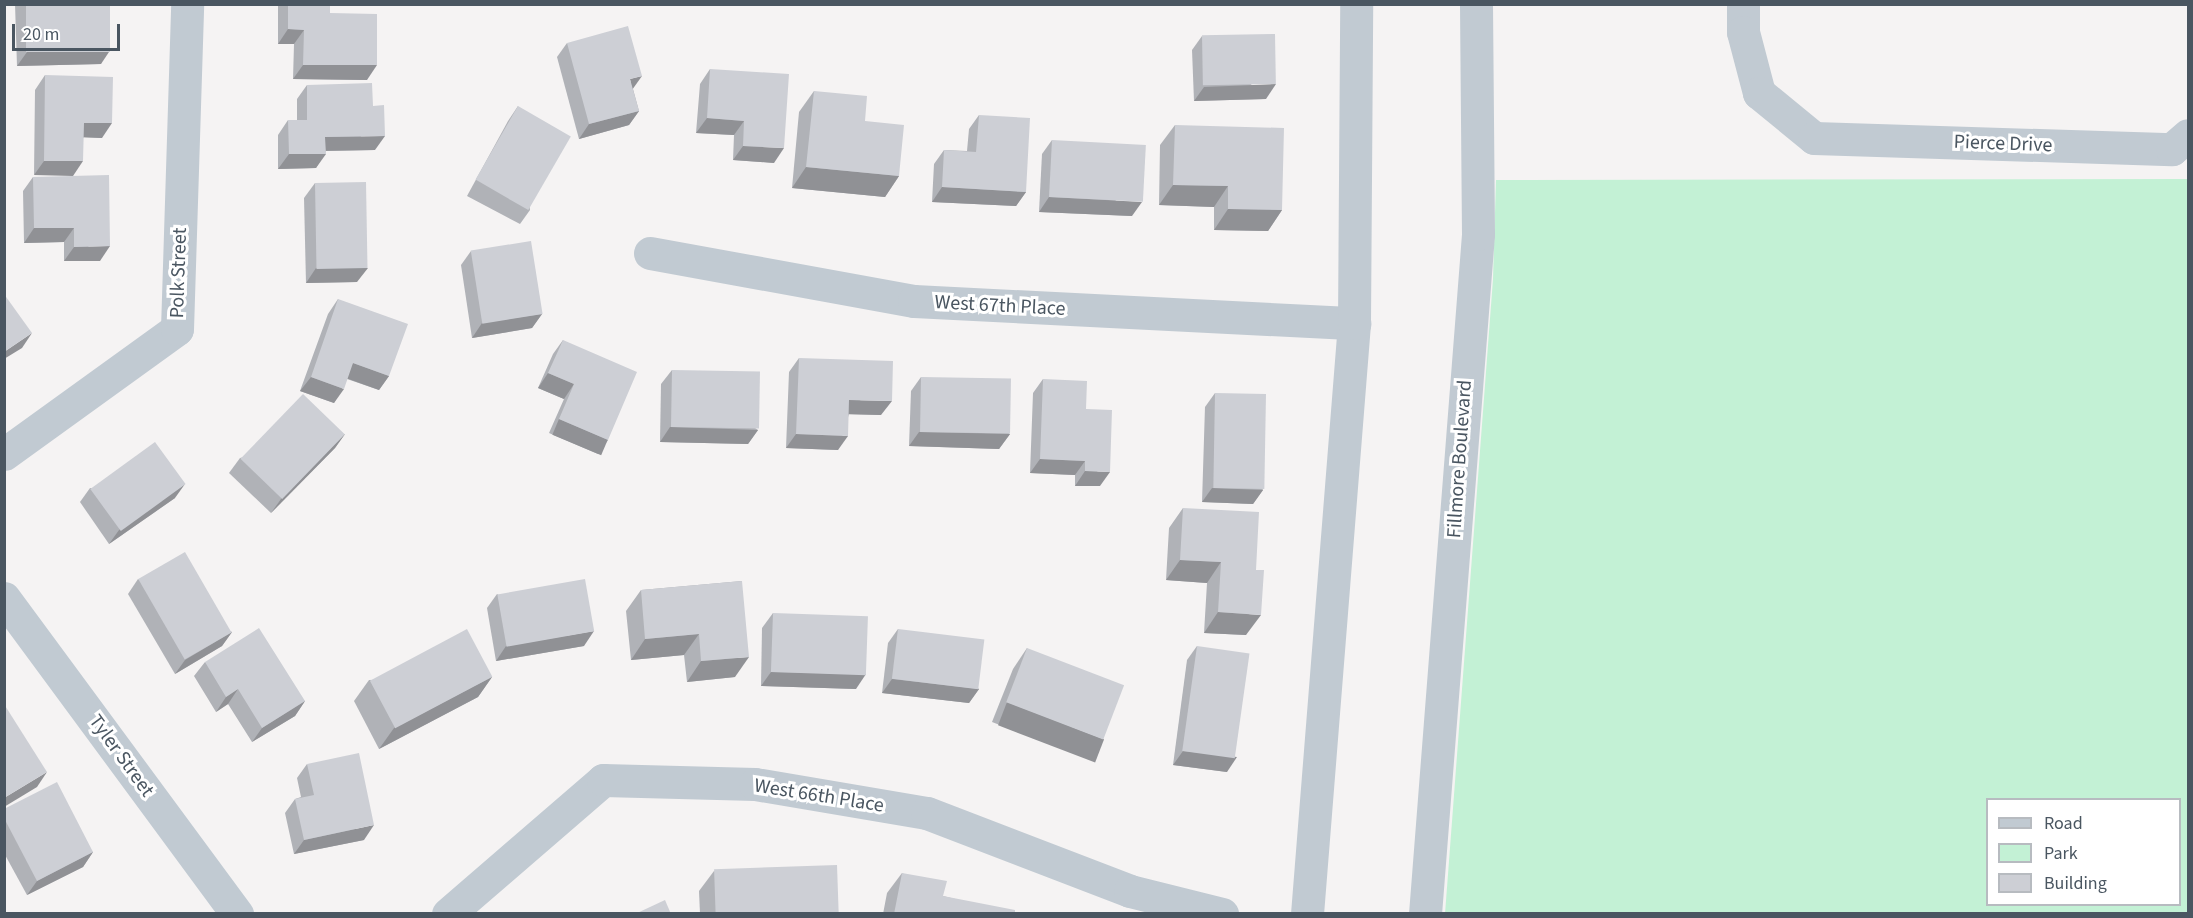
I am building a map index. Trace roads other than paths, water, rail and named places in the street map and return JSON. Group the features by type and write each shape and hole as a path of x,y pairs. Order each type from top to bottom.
{"street":[{"name":"Polk Street","path":"4,454 177,329 187,4"},
{"path":"1307,914 1354,323 1356,4"},
{"name":"Fillmore Boulevard","path":"1425,914 1478,234 1476,4"},
{"name":"Pierce Drive","path":"1743,4 1743,32 1759,93 1814,138 2172,149 2188,135"},
{"name":"West 67th Place","path":"650,253 914,301 1354,323"},
{"name":"Tyler Street","path":"4,598 237,914"},
{"name":"West 66th Place","path":"448,914 603,780 755,784 927,813 1127,902 1222,914"}]}
